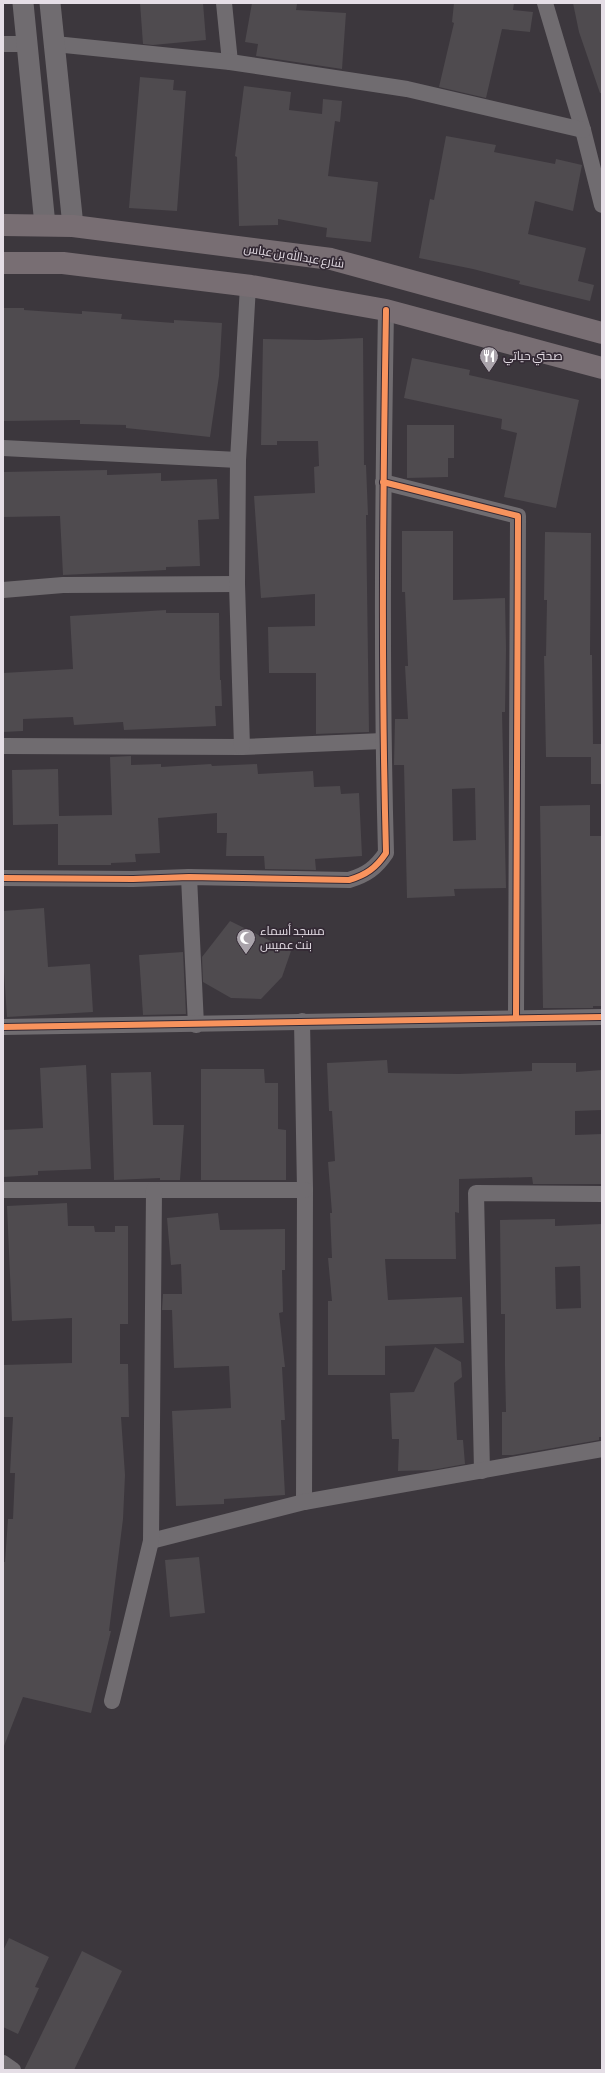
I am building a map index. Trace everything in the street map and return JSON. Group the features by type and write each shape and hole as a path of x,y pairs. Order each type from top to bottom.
{"main road":[{"name":"شارع عبدالله بن عباس","path":"3,225 73,226 331,259 602,333"},
{"path":"3,263 63,263 248,286 386,310 602,368"}],"street":[{"path":"23,3 45,225"},
{"path":"50,3 73,226"},
{"path":"224,3 230,62"},
{"path":"545,3 583,130 602,206"},
{"path":"3,44 27,44"},
{"path":"54,44 230,62 407,89 583,130"},
{"path":"242,747 236,584 238,460 248,286"},
{"path":"3,878 133,879 189,877 349,880 368,873 378,866 386,853 383,741 383,482 386,310"},
{"path":"3,448 238,460"},
{"path":"383,482 518,516 516,1018"},
{"path":"3,590 63,585 236,584"},
{"path":"3,746 242,747 383,741"},
{"path":"189,877 196,1025"},
{"path":"3,1027 196,1025 302,1021 602,1017"},
{"path":"302,1021 305,1190 304,1502"},
{"path":"3,1190 305,1190"},
{"path":"112,1701 151,1541 154,1190"},
{"path":"482,1471 476,1193 602,1194"},
{"path":"151,1541 304,1502 602,1449"},
{"path":"3,2063 13,2070"}],"building":[{"path":"140,3 203,3 206,40 153,45 143,44"},
{"path":"252,3 289,3 297,4 296,10 346,13 342,69 256,56 258,44 245,42"},
{"path":"454,3 514,3 513,10 533,12 530,32 502,29 486,98 439,87 454,23 452,22"},
{"path":"573,3 602,3 602,93 600,93 579,32"},
{"path":"140,77 174,80 173,90 186,91 177,211 129,208"},
{"path":"244,86 291,92 289,110 322,114 323,99 342,101 340,122 335,121 328,176 378,182 371,242 326,237 327,228 278,219 278,225 239,226 237,157 235,156"},
{"path":"446,136 496,145 494,152 555,164 556,159 582,165 573,211 535,201 528,234 586,248 578,281 594,285 590,301 519,284 520,281 473,269 419,258 430,199 434,200"},
{"path":"3,308 24,308 24,310 82,314 82,311 122,314 121,319 174,323 174,320 222,323 219,376 210,437 126,428 126,425 80,424 80,420 3,421"},
{"path":"363,338 364,465 366,465 368,515 366,515 369,732 316,734 316,673 269,673 268,627 315,626 315,594 261,598 254,496 315,493 314,467 319,466 318,441 277,441 277,445 261,445 263,339 318,340"},
{"path":"412,358 470,370 469,375 579,400 556,508 504,497 517,433 501,429 502,419 404,398"},
{"path":"407,425 454,425 454,458 448,458 448,477 407,478"},
{"path":"107,470 107,475 161,473 161,481 217,479 219,519 198,520 200,566 166,567 166,570 63,575 60,516 3,517 3,472"},
{"path":"402,531 453,531 453,600 505,598 505,712 502,712 506,888 454,889 455,896 407,898 404,765 394,765 395,719 408,719 405,666 408,666 405,592 402,592","holes":["475,788 476,840 453,841 452,789"]},
{"path":"545,532 591,533 590,655 592,655 593,744 602,744 602,784 591,784 591,757 546,757 544,656 546,656 547,600 544,600"},
{"path":"166,610 166,613 219,613 222,706 215,706 216,726 124,730 123,722 74,725 73,717 23,719 23,731 3,732 3,673 73,669 70,616"},
{"path":"131,756 131,765 161,764 161,767 211,764 212,766 257,764 258,774 313,771 314,787 340,786 341,794 359,793 362,856 315,859 316,870 265,869 264,856 226,856 227,833 217,833 217,813 158,818 160,853 135,854 136,862 111,863 111,865 58,865 58,824 13,825 12,770 58,769 59,816 112,815 110,757"},
{"path":"590,805 590,836 602,836 602,1006 593,1006 593,1008 543,1008 540,806"},
{"path":"44,908 48,967 90,964 93,1012 7,1017 3,957 3,911"},
{"name":"مسجد أسماء بنت عميس","path":"230,921 291,951 282,977 261,999 231,998 203,982 202,957"},
{"path":"183,952 186,1014 143,1015 139,955"},
{"path":"387,1060 388,1073 459,1074 532,1071 532,1063 576,1063 576,1072 602,1070 602,1110 575,1111 575,1135 602,1134 602,1184 533,1184 532,1177 459,1179 459,1213 455,1212 456,1259 385,1259 388,1300 462,1297 464,1343 385,1346 385,1375 328,1375 328,1301 332,1301 328,1258 332,1258 330,1213 332,1213 328,1162 335,1161 332,1111 329,1111 327,1063"},
{"path":"86,1065 91,1169 38,1171 38,1175 3,1177 3,1130 43,1128 40,1068"},
{"path":"201,1069 264,1069 265,1083 278,1083 278,1129 286,1130 286,1180 201,1180"},
{"path":"151,1072 153,1125 184,1125 180,1180 160,1180 160,1178 114,1180 111,1073"},
{"path":"67,1203 68,1226 94,1226 95,1232 115,1232 115,1226 128,1226 128,1324 120,1324 120,1364 128,1364 129,1417 121,1417 125,1475 123,1519 109,1631 111,1631 91,1713 23,1697 4,1746 3,1562 5,1562 8,1519 13,1519 15,1473 10,1473 13,1417 3,1417 3,1365 72,1363 72,1318 12,1321 7,1206"},
{"path":"218,1213 220,1230 285,1229 285,1270 282,1270 283,1312 279,1313 285,1367 282,1367 285,1420 281,1420 285,1495 224,1499 224,1504 176,1506 172,1411 231,1408 229,1366 174,1368 172,1310 162,1310 163,1294 182,1294 181,1264 171,1265 167,1218"},
{"path":"555,1219 555,1226 602,1224 602,1437 599,1437 599,1440 513,1455 502,1455 502,1412 506,1412 505,1314 501,1314 500,1220","holes":["580,1266 581,1308 556,1309 555,1267"]},
{"path":"435,1347 461,1362 462,1377 454,1383 457,1440 463,1440 465,1464 432,1470 398,1471 399,1439 392,1439 390,1393 414,1392"},
{"path":"199,1557 205,1613 170,1617 165,1560"},
{"path":"9,1938 49,1957 35,1987 39,1988 18,2034 3,2027 3,1951"},
{"path":"82,1951 122,1971 74,2070 24,2070"}],"cycle path":[{"path":"3,878 133,879 189,877 349,880 361,876 370,870 386,853 383,717 386,310"},
{"path":"383,482 518,516 516,1018"},
{"path":"3,1027 602,1017"}],"place":[{"name":"صحتي حياتي","path":"489,373"},
{"name":"مسجد أسماء بنت عميس","path":"246,955"}]}
